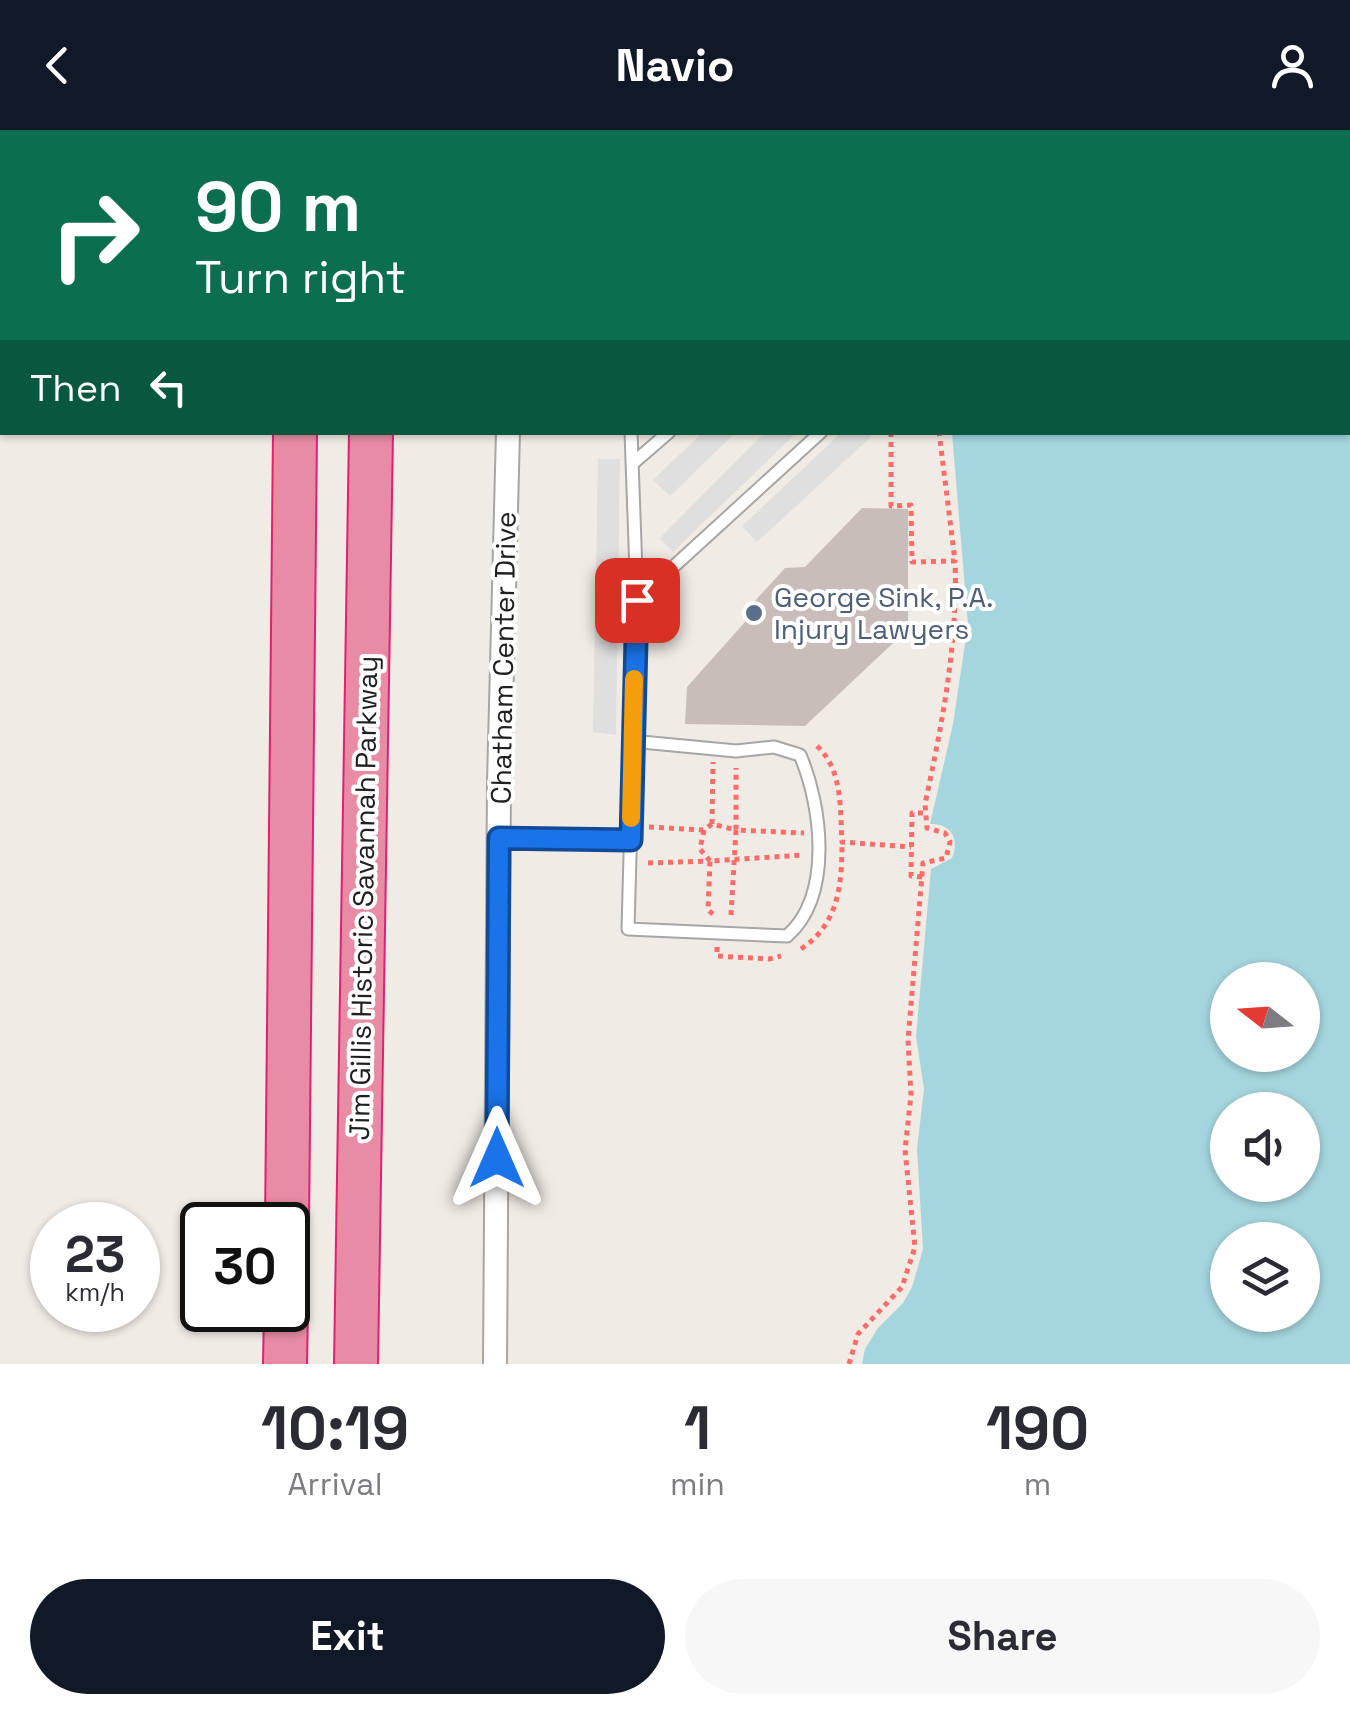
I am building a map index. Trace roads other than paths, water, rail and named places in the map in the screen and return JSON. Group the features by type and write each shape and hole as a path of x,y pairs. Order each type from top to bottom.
{"highway":[{"path":"287,1202 295,435"},
{"name":"Jim Gillis Historic Savannah Parkway","path":"356,1364 371,435"},
{"path":"285,1364 286,1332"}],"street":[{"name":"Chatham Center Drive","path":"495,1364 499,838 508,435"}],"lane":[{"path":"631,435 637,600 631,741 628,929 787,936 802,923 817,880 817,855 811,780 800,755 774,747 736,751 631,741"},
{"path":"632,464 666,435"},
{"path":"637,600 818,435"},
{"path":"499,838 631,840"}],"water":[{"path":"952,435 1350,435 1350,1364 862,1364 865,1349 878,1328 903,1303 912,1287 923,1249 917,1149 924,1089 916,1036 931,869 952,858 955,845 948,829 930,824 953,724 968,624"}],"place":[{"name":"George Sink, P.A. Injury Lawyers","path":"754,613"}]}
